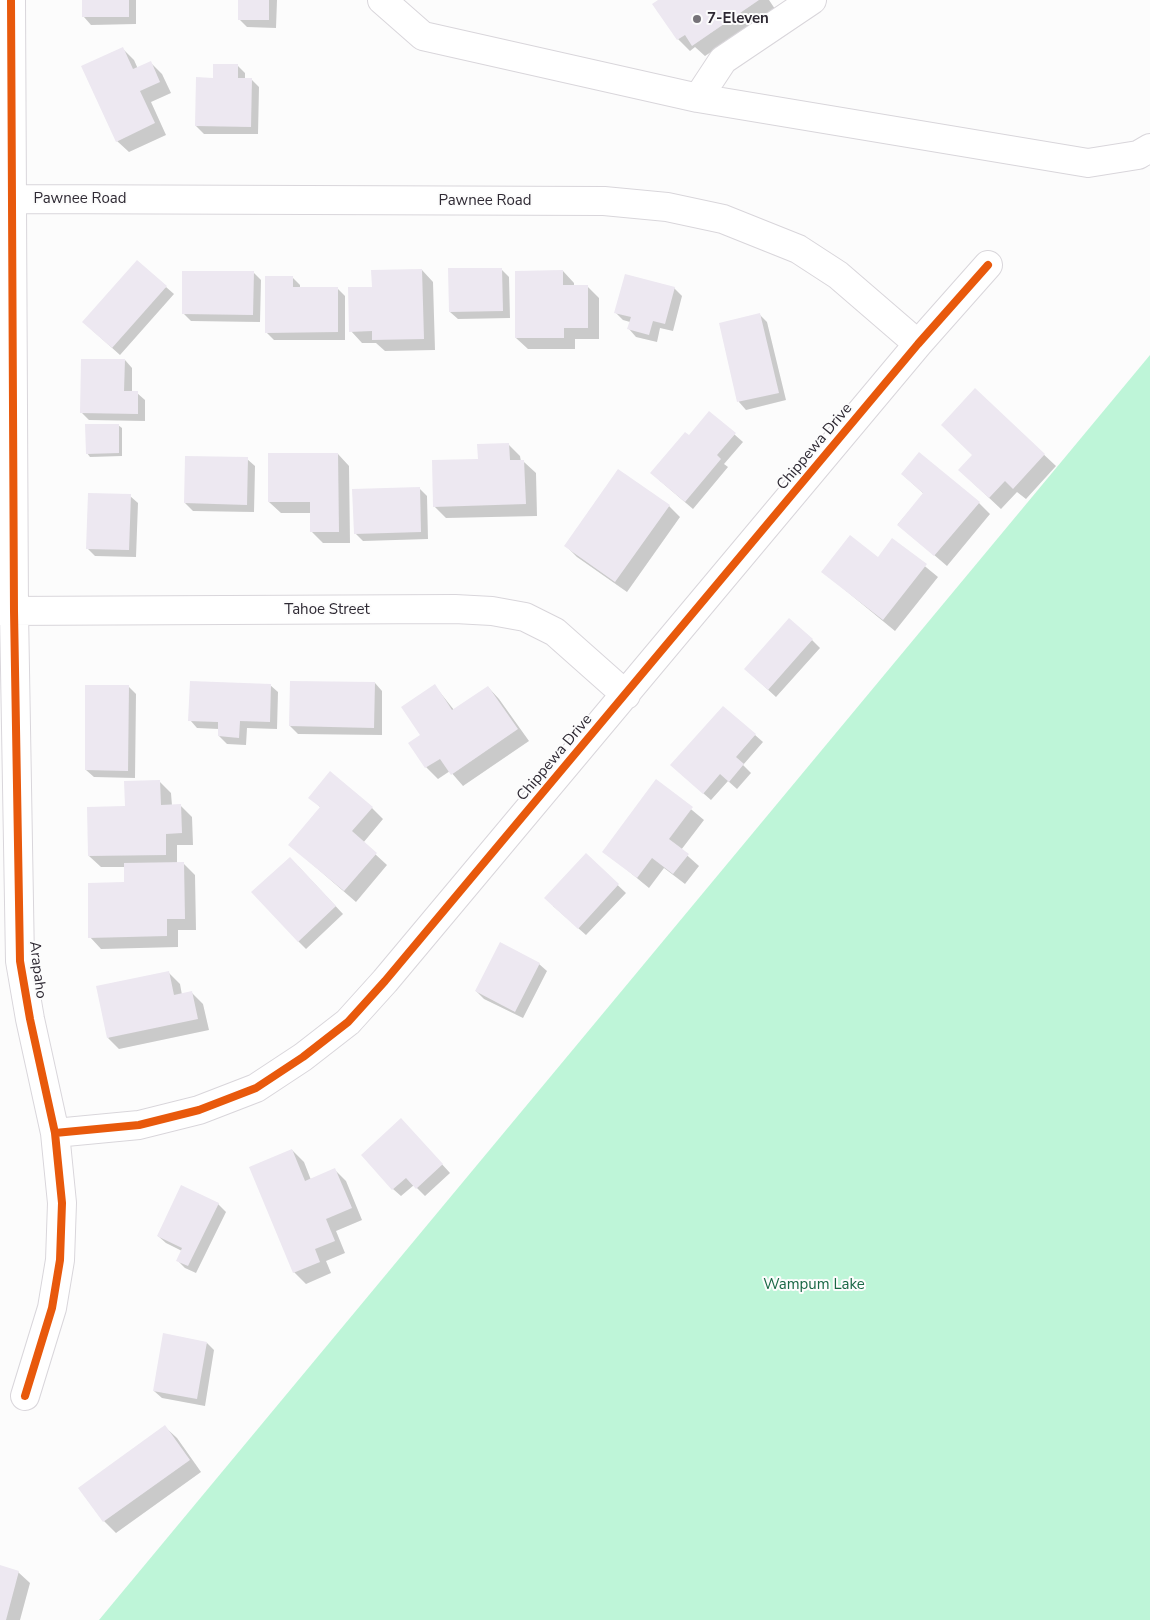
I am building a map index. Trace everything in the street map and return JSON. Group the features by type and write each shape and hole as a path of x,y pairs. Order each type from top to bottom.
{"street":[{"name":"Arapaho","path":"11,0 12,199 7,611 20,960 30,1019 55,1133 62,1203 60,1260 52,1308 26,1396"},
{"path":"382,0 423,36 698,98 1088,163 1138,155 1150,148"},
{"path":"698,98 723,60 812,0"},
{"name":"Pawnee Road","path":"12,199 604,201 667,207 723,219 798,249 838,275 918,344"},
{"name":"Chippewa Drive","path":"55,1133 139,1124 199,1110 256,1088 303,1057 348,1022 385,981 626,695 918,344 988,265"},
{"name":"Tahoe Street","path":"7,611 445,609 492,611 525,617 555,632 626,695"}],"green space":[{"name":"Wampum Lake","path":"1150,355 1150,1620 99,1620"}],"building":[{"path":"82,0 129,0 129,17 82,17"},
{"path":"238,0 269,0 269,20 238,20"},
{"name":"7-Eleven","path":"658,0 759,0 692,46 685,35 677,40 652,4"},
{"path":"123,47 133,69 151,61 160,82 140,91 155,123 116,142 81,66"},
{"path":"213,64 238,64 238,78 252,78 251,127 195,126 196,77 213,78"},
{"path":"137,260 167,286 112,348 82,322"},
{"path":"448,268 502,268 503,311 449,312"},
{"path":"422,269 424,339 372,340 372,331 349,332 348,287 372,287 371,270"},
{"path":"563,270 563,285 588,285 588,328 564,328 564,338 515,338 515,271"},
{"path":"182,271 254,271 253,315 182,314"},
{"path":"625,274 675,287 665,324 653,321 649,335 627,329 631,317 614,313"},
{"path":"265,276 293,276 293,287 338,287 338,332 265,333"},
{"path":"760,313 779,393 737,402 719,323"},
{"path":"81,359 125,359 124,391 138,391 138,414 80,413"},
{"path":"975,388 1045,454 1013,489 1005,481 989,498 958,470 972,455 941,425"},
{"path":"709,411 736,433 717,455 721,459 685,502 650,473 685,432 689,435"},
{"path":"85,424 119,424 119,453 86,454"},
{"path":"509,443 510,460 524,460 526,504 433,507 432,460 478,459 477,444"},
{"path":"919,452 980,502 934,556 897,525 923,493 901,474"},
{"path":"268,453 338,453 339,532 310,532 310,502 268,502"},
{"path":"185,456 248,457 247,505 184,503"},
{"path":"618,469 670,505 615,582 564,546"},
{"path":"420,487 421,532 354,534 352,489"},
{"path":"88,493 131,494 129,550 86,549"},
{"path":"850,535 878,557 892,538 927,564 883,620 821,572"},
{"path":"789,618 813,639 768,690 744,669"},
{"path":"190,681 271,684 270,722 240,721 239,738 218,736 218,722 188,721"},
{"path":"290,681 375,682 374,728 289,726"},
{"path":"435,684 452,710 488,686 518,729 451,775 440,759 425,768 408,743 420,735 401,707"},
{"path":"85,685 129,685 128,771 85,770"},
{"path":"723,706 756,734 736,757 744,764 729,782 720,774 703,794 670,765"},
{"path":"330,771 373,807 352,831 377,853 344,891 288,845 320,807 308,798"},
{"path":"656,779 693,807 669,839 689,854 673,874 652,858 637,878 602,852"},
{"path":"160,780 161,805 181,804 182,833 166,834 166,855 88,856 87,807 125,806 124,781"},
{"path":"586,853 619,884 578,929 544,898"},
{"path":"290,857 336,906 298,942 251,892"},
{"path":"184,862 185,919 167,919 167,936 88,938 88,883 124,882 124,863"},
{"path":"500,942 540,963 515,1012 475,991"},
{"path":"169,971 174,995 192,991 198,1019 107,1038 96,986"},
{"path":"401,1118 443,1164 416,1189 406,1178 392,1190 361,1155"},
{"path":"292,1149 305,1181 335,1168 352,1208 326,1219 335,1241 315,1249 320,1262 293,1273 249,1167"},
{"path":"181,1185 219,1203 188,1266 176,1261 182,1248 157,1236"},
{"path":"163,1333 207,1342 197,1399 153,1391"},
{"path":"165,1425 190,1460 103,1522 78,1488"},
{"path":"0,1565 19,1571 6,1620 0,1620"}],"cycle path":[{"path":"11,0 14,611 20,961 30,1019 55,1133 62,1203 60,1260 52,1308 25,1396"},
{"path":"55,1133 139,1125 199,1110 256,1088 303,1057 348,1022 385,981 918,344 988,265"}],"place":[{"name":"7-Eleven","path":"697,19"}]}
